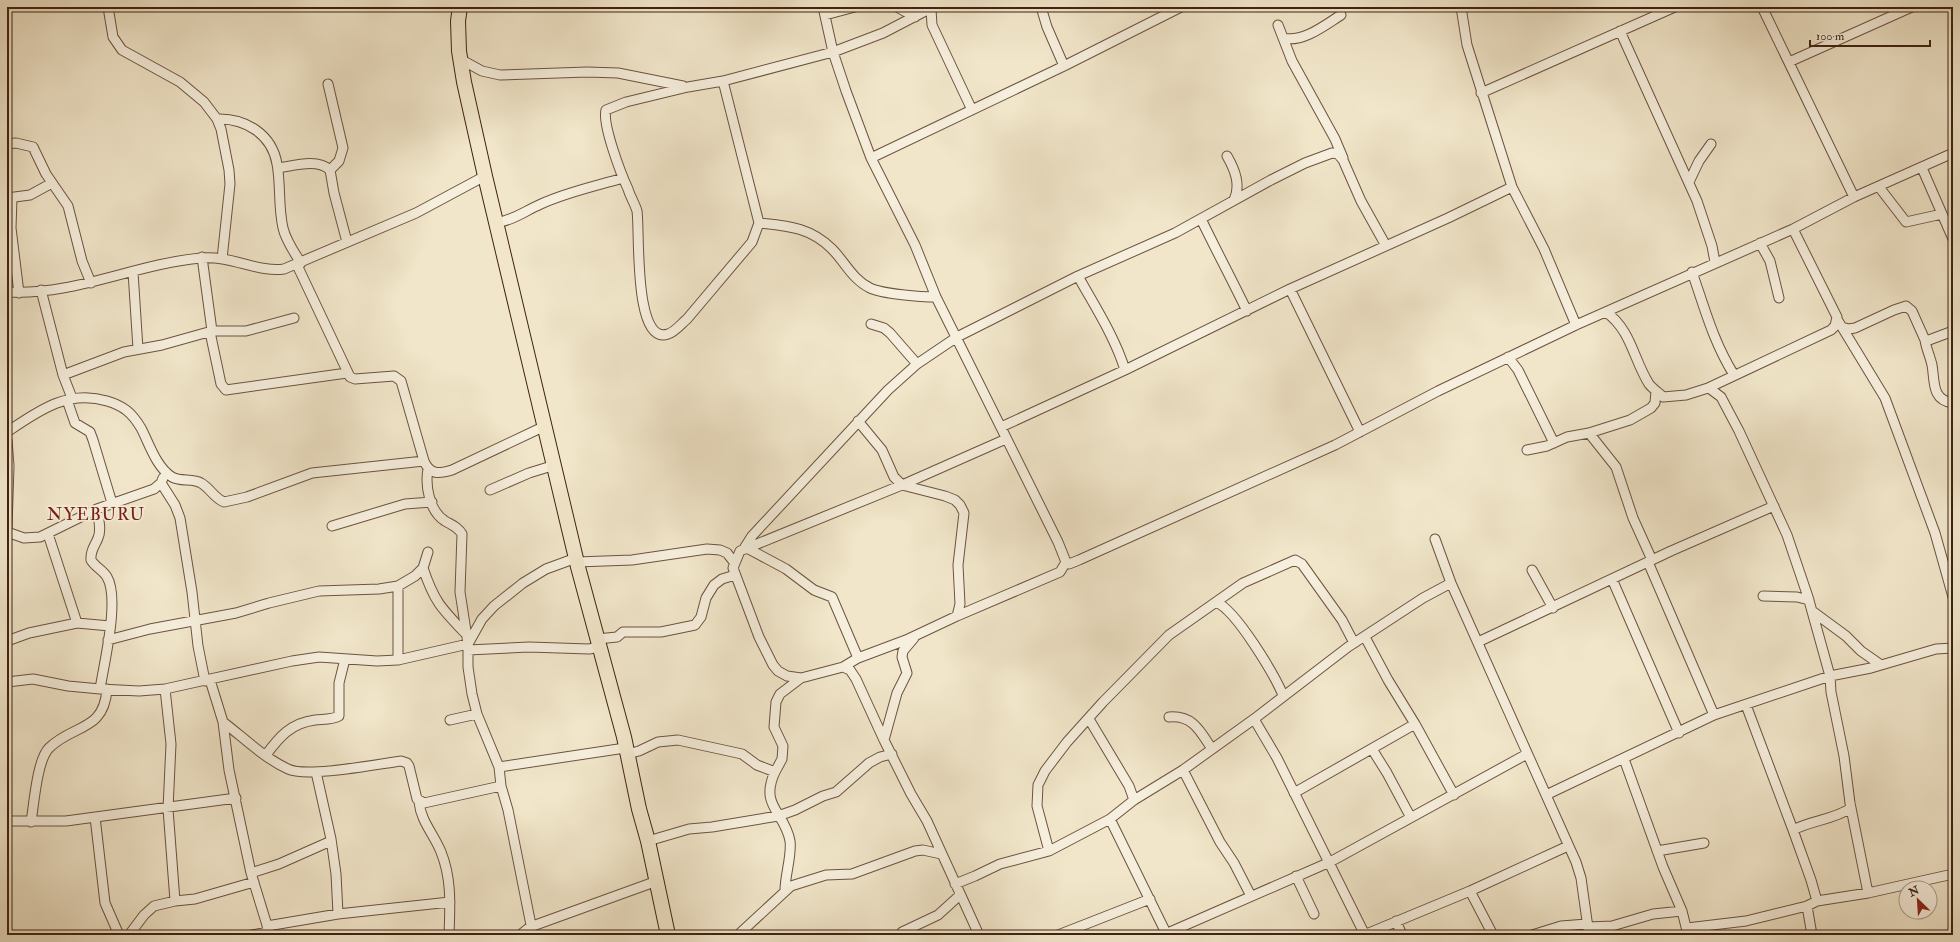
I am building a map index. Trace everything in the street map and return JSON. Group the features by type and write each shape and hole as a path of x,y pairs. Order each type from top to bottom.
{"main road":[{"path":"460,7 458,21 460,59 485,176 555,465 576,560 624,737 668,935"}],"street":[{"path":"108,7 113,37 122,50 180,82 204,102 217,119 221,129 229,170 230,184 222,258"},
{"path":"855,7 824,11 832,52 871,158 915,245 936,297 958,337 1006,439 1058,542 1066,562"},
{"path":"897,7 915,17"},
{"path":"1041,7 1047,27 1064,66"},
{"path":"871,158 1064,66 1181,7"},
{"path":"1461,7 1467,45 1481,94 1512,187 1544,249 1576,325"},
{"path":"1481,94 1675,7"},
{"path":"1762,7 1854,197"},
{"path":"1789,62 1912,7"},
{"path":"723,81 759,223 752,242 687,319 667,335 659,335 654,332 650,326 646,312 639,270 637,211 623,178 604,117 606,110 626,102 688,87 723,81 832,52 882,33 932,8 932,25 972,110"},
{"path":"1283,38 1292,39 1302,37 1341,15"},
{"path":"1278,25 1292,61 1335,140 1361,201 1385,244"},
{"path":"1620,31 1689,182 1712,246 1715,262"},
{"path":"460,59 482,71 500,75 587,72 618,73 688,87"},
{"path":"328,84 342,148 339,161 330,170"},
{"path":"217,119 238,120 252,127 262,134 272,149 278,168 279,201 283,227 287,240 326,322 347,373 350,377 355,379 388,375 394,376 401,382 426,465 426,484 432,502 439,516 456,527 462,534 460,592 468,647 469,674 477,714 499,767 501,786 508,810 532,931"},
{"path":"7,144 16,143 33,147 46,174 68,206 82,261 91,283"},
{"path":"1689,182 1696,167 1711,144"},
{"path":"745,548 752,536 888,390 917,364 958,337 1078,276 1175,233 1278,176 1332,153 1338,154 1343,160"},
{"path":"1066,562 1069,564 1079,560 1360,432 1508,357 1576,325 1692,272 1793,229 1854,197 1953,153"},
{"path":"1227,156 1237,181 1234,200"},
{"path":"278,168 306,164 320,164 330,170 334,193 347,242"},
{"path":"1922,168 1942,214 1949,221 1953,239"},
{"path":"7,292 19,293 68,288 164,263 202,257 222,258 274,271 299,264 416,213 485,176"},
{"path":"496,223 513,219 541,204 570,193 623,178"},
{"path":"19,293 11,228 10,198 30,195 52,183"},
{"path":"1001,427 1125,370 1385,244 1448,218 1512,187"},
{"path":"1879,187 1906,222 1942,214"},
{"path":"1201,219 1217,252 1226,266 1247,311"},
{"path":"759,223 797,227 813,236 831,248 853,276 870,288 918,296 936,297"},
{"path":"1793,229 1837,319 1885,398 1950,576 1953,597"},
{"path":"1760,243 1770,261 1774,285 1779,298"},
{"path":"202,257 211,332 221,384 226,390 347,373"},
{"path":"133,272 138,349"},
{"path":"1692,272 1713,335 1731,376"},
{"path":"1078,276 1105,323 1122,358 1125,370"},
{"path":"1290,289 1360,432"},
{"path":"42,290 75,424 90,432 112,503"},
{"path":"1842,327 1848,330 1855,328 1906,306 1912,311 1925,340 1932,364 1936,392 1943,400 1953,402"},
{"path":"1606,312 1616,319 1623,328 1650,384 1664,397 1686,395 1709,388 1731,376 1831,330 1835,326 1837,319"},
{"path":"63,375 110,356 138,349 162,345 211,332 246,332 294,318"},
{"path":"871,324 884,328 890,333 917,364"},
{"path":"1925,340 1929,340 1953,330"},
{"path":"1508,357 1518,370 1554,443"},
{"path":"1721,397 1722,386 1731,376"},
{"path":"1709,388 1721,397 1732,416 1788,535 1809,600 1830,676 1831,692 1844,756 1850,808 1868,893"},
{"path":"1527,450 1554,443 1567,437 1589,433 1620,424 1645,414 1655,403 1656,391"},
{"path":"7,432 33,415 70,399 93,397 124,407 133,416 163,468 173,478 202,484 215,497 224,502 247,497 312,473 426,465 434,473 441,474 545,426"},
{"path":"858,421 882,450 894,476 902,485 950,498 960,504 964,513 958,565 960,604 957,616"},
{"path":"1589,433 1616,468 1633,518 1650,561 1714,715"},
{"path":"801,678 787,676 778,671 773,665 759,637 735,575 734,562 740,551 902,485 1006,439"},
{"path":"7,440 9,466 7,528"},
{"path":"490,490 530,473 555,465"},
{"path":"7,532 24,538 33,539 48,534 97,508 154,489 161,483 163,468"},
{"path":"161,483 175,505 180,518 192,592 194,622 208,681 223,722 228,764 251,873 269,931"},
{"path":"332,526 405,504 432,502"},
{"path":"1478,642 1650,561 1774,506"},
{"path":"31,822 41,762 48,749 96,719 104,708 103,689 113,602 112,586 107,576 94,564 90,555 98,537 100,528 97,508"},
{"path":"48,534 77,623"},
{"path":"1435,539 1451,583 1546,795 1581,878 1588,929"},
{"path":"745,548 786,569 814,590 832,597 858,658"},
{"path":"468,647 482,619 494,606 523,583 546,569 576,560 632,560 707,549 720,550 727,553 734,562"},
{"path":"108,640 150,629 236,613 269,602 319,591 379,589 398,586 423,568 428,552"},
{"path":"1049,851 1037,806 1038,785 1045,771 1064,745 1089,719 1102,702 1169,636 1243,583 1295,560 1302,564 1342,620 1354,643"},
{"path":"785,890 785,874 790,847 784,822 778,816 771,803 770,796 770,786 782,759 783,746 774,727 776,702 780,694 801,678 843,667 858,658 917,635 957,616 1060,572 1066,562"},
{"path":"423,568 434,597 440,607 466,633"},
{"path":"1532,570 1553,608"},
{"path":"7,682 33,679 68,686 139,691 165,689 208,681 292,661 319,657 377,661 398,660 468,647 529,646 588,648 617,637 624,632 661,632 694,625 701,617 706,598 714,585 722,579 735,575"},
{"path":"1612,579 1679,733"},
{"path":"954,884 976,876 1000,864 1049,851 1110,819 1134,800 1184,770 1354,643 1423,598 1451,583"},
{"path":"398,586 398,660"},
{"path":"1763,596 1797,597 1809,600"},
{"path":"1216,602 1226,608 1258,651 1270,668 1283,695"},
{"path":"1812,611 1846,636 1861,651 1881,665"},
{"path":"7,641 29,633 77,623 110,626"},
{"path":"884,740 897,692 906,673 902,657 903,651 917,635"},
{"path":"1365,637 1454,795"},
{"path":"1546,795 1679,733 1714,715 1830,676 1881,665 1936,649 1953,648"},
{"path":"266,755 280,736 287,730 309,721 339,716 339,683 345,659"},
{"path":"843,667 850,670 856,678 884,740 927,821 954,884 979,935"},
{"path":"165,689 171,744 168,808 175,901"},
{"path":"1746,705 1812,880 1817,901"},
{"path":"450,720 477,714"},
{"path":"1169,718 1185,718 1191,721 1212,749"},
{"path":"1089,719 1129,786 1134,800"},
{"path":"1254,719 1277,758 1330,862 1364,935 1470,891 1568,846"},
{"path":"223,722 288,770 316,772 401,761 405,762 409,766 415,793 419,802 421,816 438,847 447,870 450,902 449,935"},
{"path":"1294,793 1415,724"},
{"path":"499,767 626,751 639,751 658,742 678,740 742,754 757,765 775,772"},
{"path":"1372,749 1387,773 1410,816"},
{"path":"648,840 689,829 712,827 778,816 795,810 823,796 836,792 869,763 880,757 892,754"},
{"path":"1110,819 1166,934 1330,862 1410,816 1454,795 1527,754"},
{"path":"1624,759 1657,851 1682,911 1687,931 1746,920 1807,906 1817,901 1868,893 1953,874"},
{"path":"1184,770 1220,842 1234,863 1251,896"},
{"path":"316,772 331,841 336,874 338,914"},
{"path":"419,802 424,803 501,786"},
{"path":"7,821 66,822 95,816 168,808 236,798"},
{"path":"1793,830 1809,822 1838,816 1850,808"},
{"path":"95,816 105,903 119,935"},
{"path":"251,873 279,864 331,841"},
{"path":"1657,851 1704,843"},
{"path":"738,935 785,890 797,883 826,875 852,874 915,851 923,850 941,854"},
{"path":"1296,876 1314,914"},
{"path":"520,935 657,881"},
{"path":"129,935 144,915 154,906 175,901 195,899 254,882"},
{"path":"1470,891 1493,935"},
{"path":"900,935 902,932 938,915 960,895"},
{"path":"1058,935 1150,899"},
{"path":"252,935 338,914 450,902"},
{"path":"1807,906 1812,935"},
{"path":"1532,935 1561,926 1588,929 1612,926 1653,914 1682,911"},
{"path":"1396,921 1402,935"}],"district":[{"name":"NYEBURU","path":"96,514"}]}
